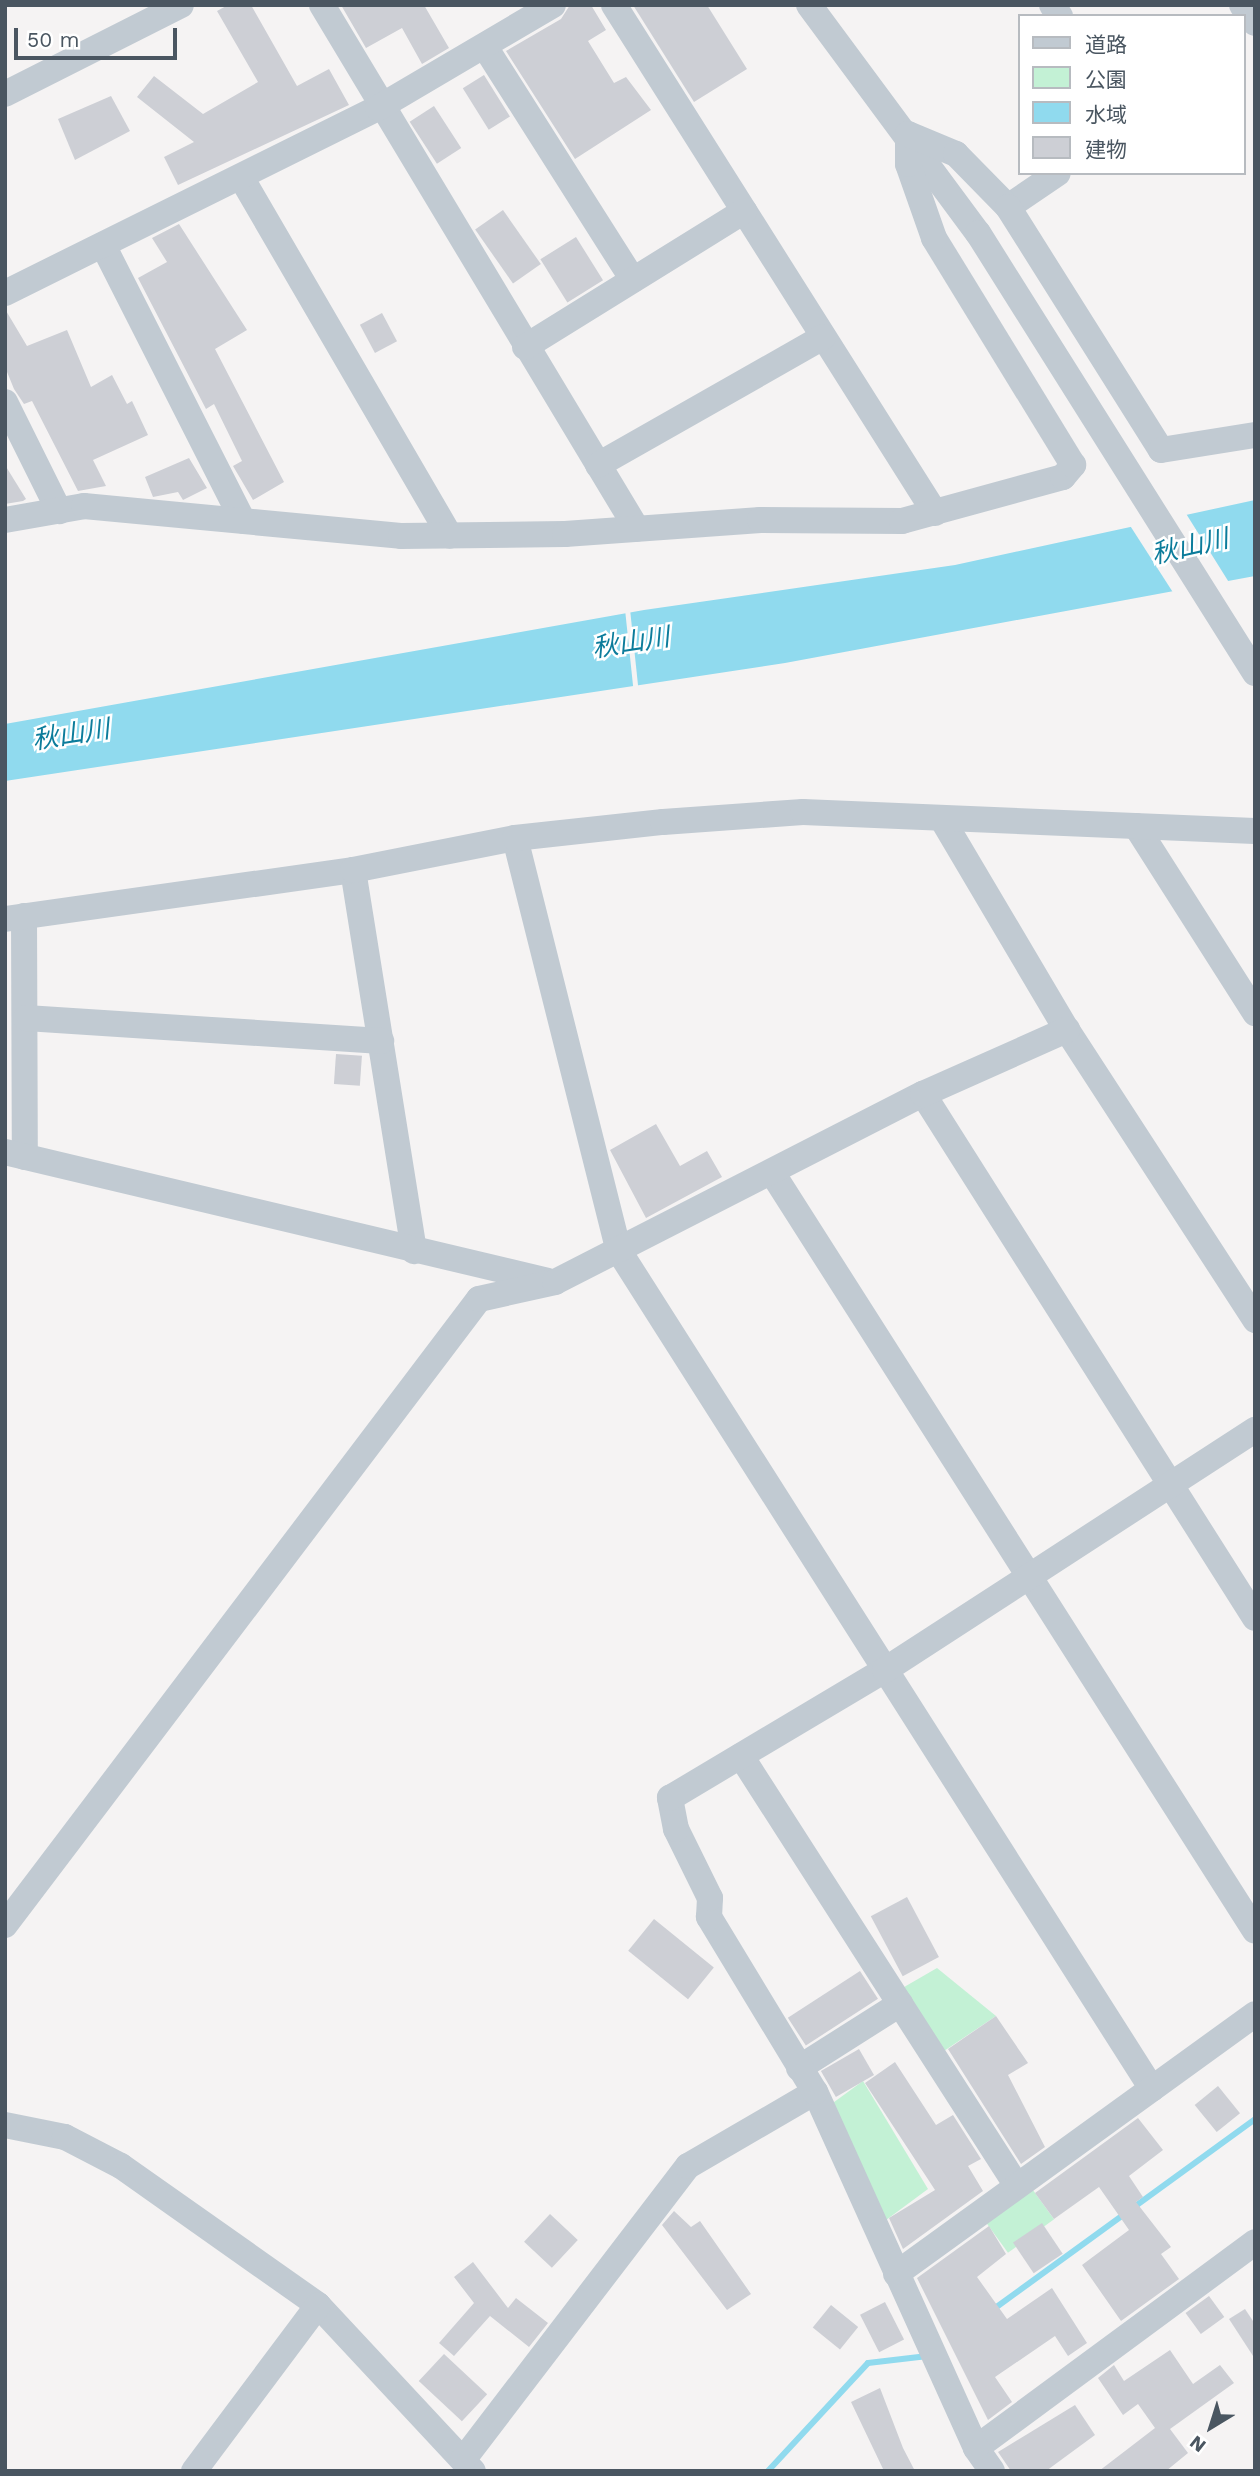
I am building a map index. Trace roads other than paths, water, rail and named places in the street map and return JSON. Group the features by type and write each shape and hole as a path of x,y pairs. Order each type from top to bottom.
{"street":[{"path":"5,94 181,5"},
{"path":"322,5 378,108 637,529"},
{"path":"5,293 378,108 487,50 553,5"},
{"path":"614,5 935,513"},
{"path":"809,5 908,134 1138,485 1255,673"},
{"path":"1242,5 1255,23"},
{"path":"487,50 633,280"},
{"path":"908,134 956,154 1008,207 1161,450 1255,435"},
{"path":"5,520 84,506 450,536 637,529 760,520 902,521 1043,485 1073,464 934,238 908,164 908,134"},
{"path":"1008,207 1055,175"},
{"path":"242,177 450,536"},
{"path":"525,347 744,211"},
{"path":"103,245 243,521"},
{"path":"598,465 824,337"},
{"path":"5,402 59,510"},
{"path":"555,1282 414,1251 15,1155 26,1018 15,917 353,870 514,838 803,812 1255,831"},
{"path":"942,819 1068,1030 1255,1320"},
{"path":"1136,826 1255,1013"},
{"path":"514,838 619,1251 1152,2089"},
{"path":"353,870 414,1251"},
{"path":"26,1018 381,1041"},
{"path":"5,1925 479,1299 555,1282 773,1174 923,1094 1068,1030"},
{"path":"923,1094 1255,1618"},
{"path":"773,1174 1027,1578 1255,1931"},
{"path":"992,2471 976,2448 815,2092 709,1917 710,1898 676,1829 670,1798 885,1670 1255,1430"},
{"path":"741,1756 1017,2186"},
{"path":"799,2068 900,2004"},
{"path":"896,2274 1255,2014"},
{"path":"5,2125 65,2137 121,2166 318,2305 468,2466 688,2166 815,2092"},
{"path":"976,2448 1255,2242"},
{"path":"194,2471 318,2305"}],"water":[{"name":"秋山川","path":"1255,500 1255,576 785,663 5,781 5,724 644,610 955,565"}],"waterway":[{"path":"991,2311 1255,2119"},
{"path":"768,2471 868,2363 928,2356"}]}
